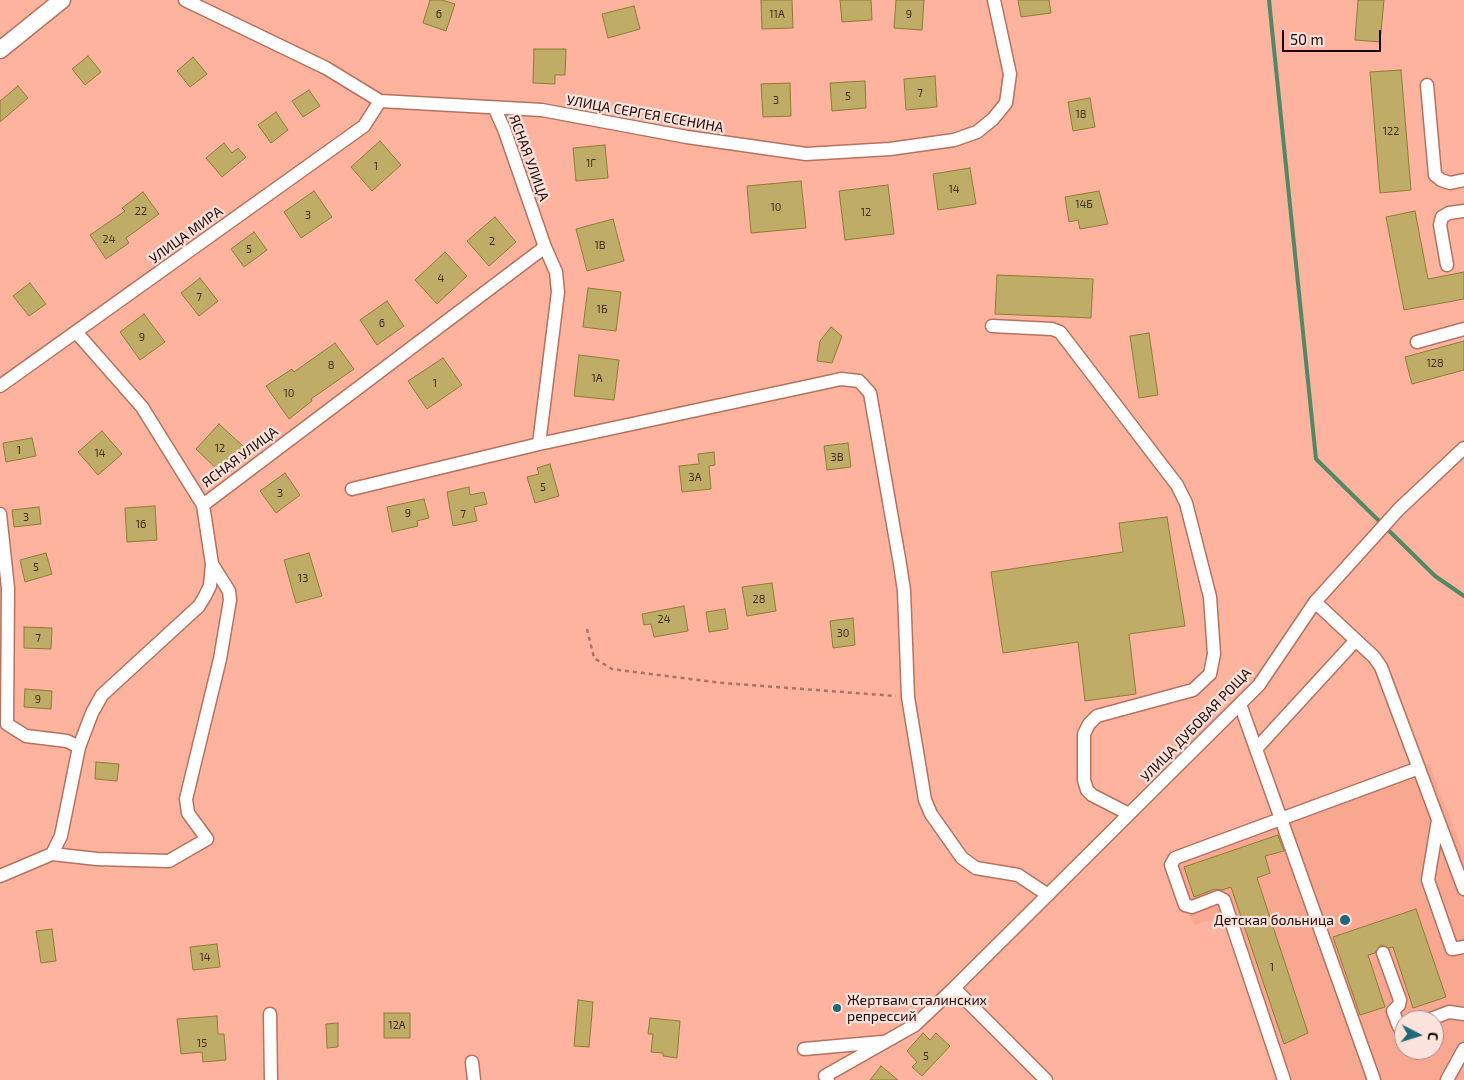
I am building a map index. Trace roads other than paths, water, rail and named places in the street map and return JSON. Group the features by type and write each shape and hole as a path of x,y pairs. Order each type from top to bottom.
{"main road":[{"path":"0,50 62,0"}],"street":[{"name":"УЛИЦА СЕРГЕЯ ЕСЕНИНА","path":"185,0 326,68 380,101 495,109 542,110 686,137 806,154 890,149 954,140 977,132 993,119 1006,103 1010,74 994,0"},
{"path":"1428,85 1436,175 1441,180 1450,183 1464,180"},
{"name":"УЛИЦА МИРА","path":"0,386 364,126 380,101"},
{"name":"ЯСНАЯ УЛИЦА","path":"495,109 504,129 545,247 556,272 558,292 539,444"},
{"path":"1447,265 1440,226 1442,217 1449,213 1464,211"},
{"name":"ЯСНАЯ УЛИЦА","path":"52,854 61,836 79,747 92,713 106,690 199,606 210,586 212,564 202,505 545,247"},
{"path":"992,326 1052,329 1060,332 1177,485 1186,503 1210,597 1214,654 1210,674 1193,690 1097,716 1089,724 1084,734 1084,780 1087,790 1092,795 1129,814"},
{"path":"1417,342 1464,329"},
{"path":"76,332 142,406 202,505"},
{"path":"352,489 539,444 817,384 841,379 859,381 870,394 900,564 904,591 908,697 925,800 930,814 962,858 976,868 1018,875 1048,895"},
{"name":"УЛИЦА ДУБОВАЯ РОЩА","path":"823,1079 915,1025 954,988 1258,685 1315,602 1399,509 1464,448"},
{"path":"0,514 8,588 7,724 26,736 67,741 79,747"},
{"path":"0,876 52,854 97,859 169,861 207,838 188,814 186,799 220,660 230,600 229,591 212,564"},
{"path":"1315,602 1374,657 1381,667 1464,889"},
{"path":"1256,749 1356,640"},
{"path":"1240,704 1374,1080"},
{"path":"1284,1080 1224,900 1218,897 1192,907 1185,905 1171,864 1175,858 1419,768"},
{"path":"1438,820 1428,880 1452,949 1464,947"},
{"path":"1383,953 1400,1000 1399,1005 1394,1010"},
{"path":"954,988 1046,1080"},
{"path":"1444,1014 1449,1012 1464,1014"},
{"path":"270,1014 271,1080"},
{"path":"804,1049 886,1041"},
{"path":"1447,1080 1464,1049"},
{"path":"472,1062 474,1080"}],"waterway":[{"path":"1269,0 1316,459 1435,576 1464,596"}],"place":[{"name":"Детская больница","path":"1345,920"},
{"name":"Жертвам сталинских репрессий","path":"837,1008"}]}
